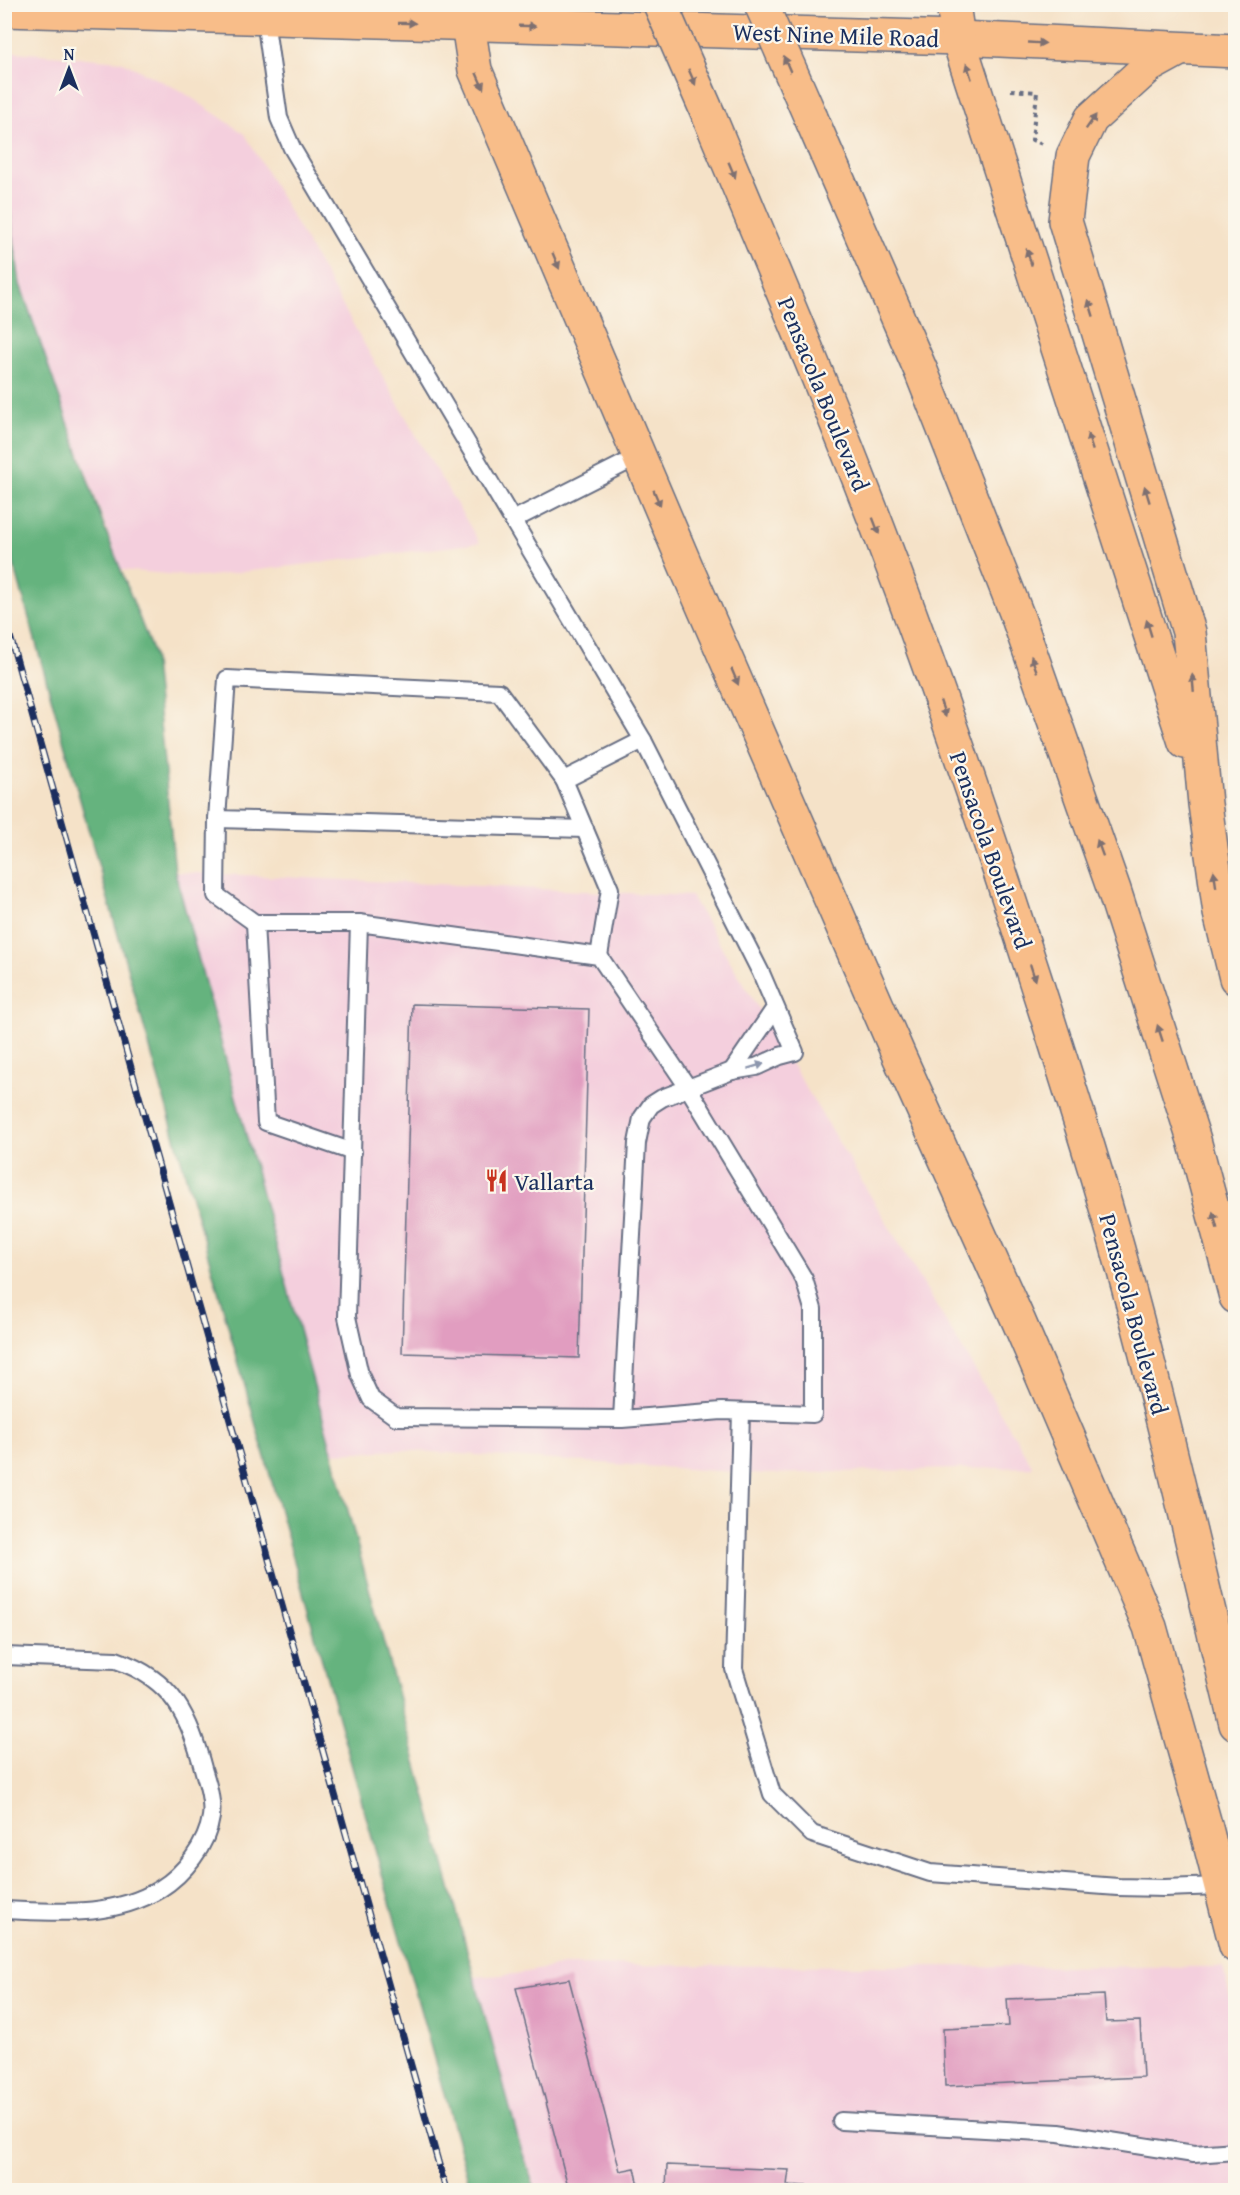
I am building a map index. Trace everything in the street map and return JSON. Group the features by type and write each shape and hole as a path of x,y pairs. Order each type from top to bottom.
{"main road":[{"name":"Pensacola Boulevard","path":"660,4 811,358 892,567 998,865 1089,1150 1155,1390 1236,1724"},
{"path":"761,4 921,371 1017,615 1114,890 1194,1140 1236,1297"},
{"path":"953,4 958,38 1117,525 1204,804 1228,912 1236,978"},
{"name":"West Nine Mile Road","path":"22,9 265,19 468,11 1236,51"},
{"path":"468,11 475,70 639,456 899,1056 1019,1322 1150,1627 1236,1946"},
{"path":"1179,49 1149,66 1091,119 1073,156 1065,221 1188,632 1204,804"}],"lane":[{"path":"265,19 279,118 292,148 643,740 761,973 774,1008 795,1052 756,1067 732,1071 662,1098 651,1105 642,1118 637,1143 622,1419"},
{"path":"513,520 639,456"},
{"path":"359,923 347,1317 360,1375 371,1398 396,1417 622,1419 722,1411 813,1414 813,1310 804,1279 689,1089 599,956 610,889 564,780 499,692 227,679 217,819 216,895 255,922 359,923 599,956"},
{"path":"564,780 643,740"},
{"path":"217,819 585,830"},
{"path":"255,922 266,1122 353,1152"},
{"path":"732,1071 774,1008"},
{"path":"741,1412 734,1669 772,1794 812,1834 930,1873 1118,1887 1220,1886"},
{"path":"4,1656 116,1660 153,1677 170,1695 185,1717 198,1748 207,1782 212,1815 204,1839 187,1866 160,1888 125,1906 90,1911 4,1910"},
{"path":"841,2121 1059,2133 1194,2154 1236,2151"}],"path":[{"path":"1008,90 1037,92 1032,140 1052,148"}],"shaded area":[{"path":"4,51 121,61 183,92 245,134 433,465 480,543 202,577 121,570 20,284 4,176"},
{"path":"175,872 691,896 1033,1467 763,1474 403,1450 332,1453"},
{"path":"564,1965 1223,1967 1235,2018 1235,2190 535,2190 519,2142 475,1977 515,1974"}],"green space":[{"path":"5,176 20,284 105,529 153,653 175,872 519,2142 535,2190 471,2190 5,533"}],"building":[{"name":"Vallarta","path":"412,1004 589,1009 579,1358 402,1353"},
{"path":"569,1979 620,2171 635,2168 640,2190 569,2190 516,1988"},
{"path":"1104,1995 1106,2022 1140,2021 1143,2077 945,2086 943,2029 1009,2026 1007,1999"},
{"path":"667,2165 789,2170 787,2185 864,2190 666,2190"}],"railway":[{"path":"4,615 446,2190"}],"place":[{"name":"Vallarta","path":"496,1181"}]}
